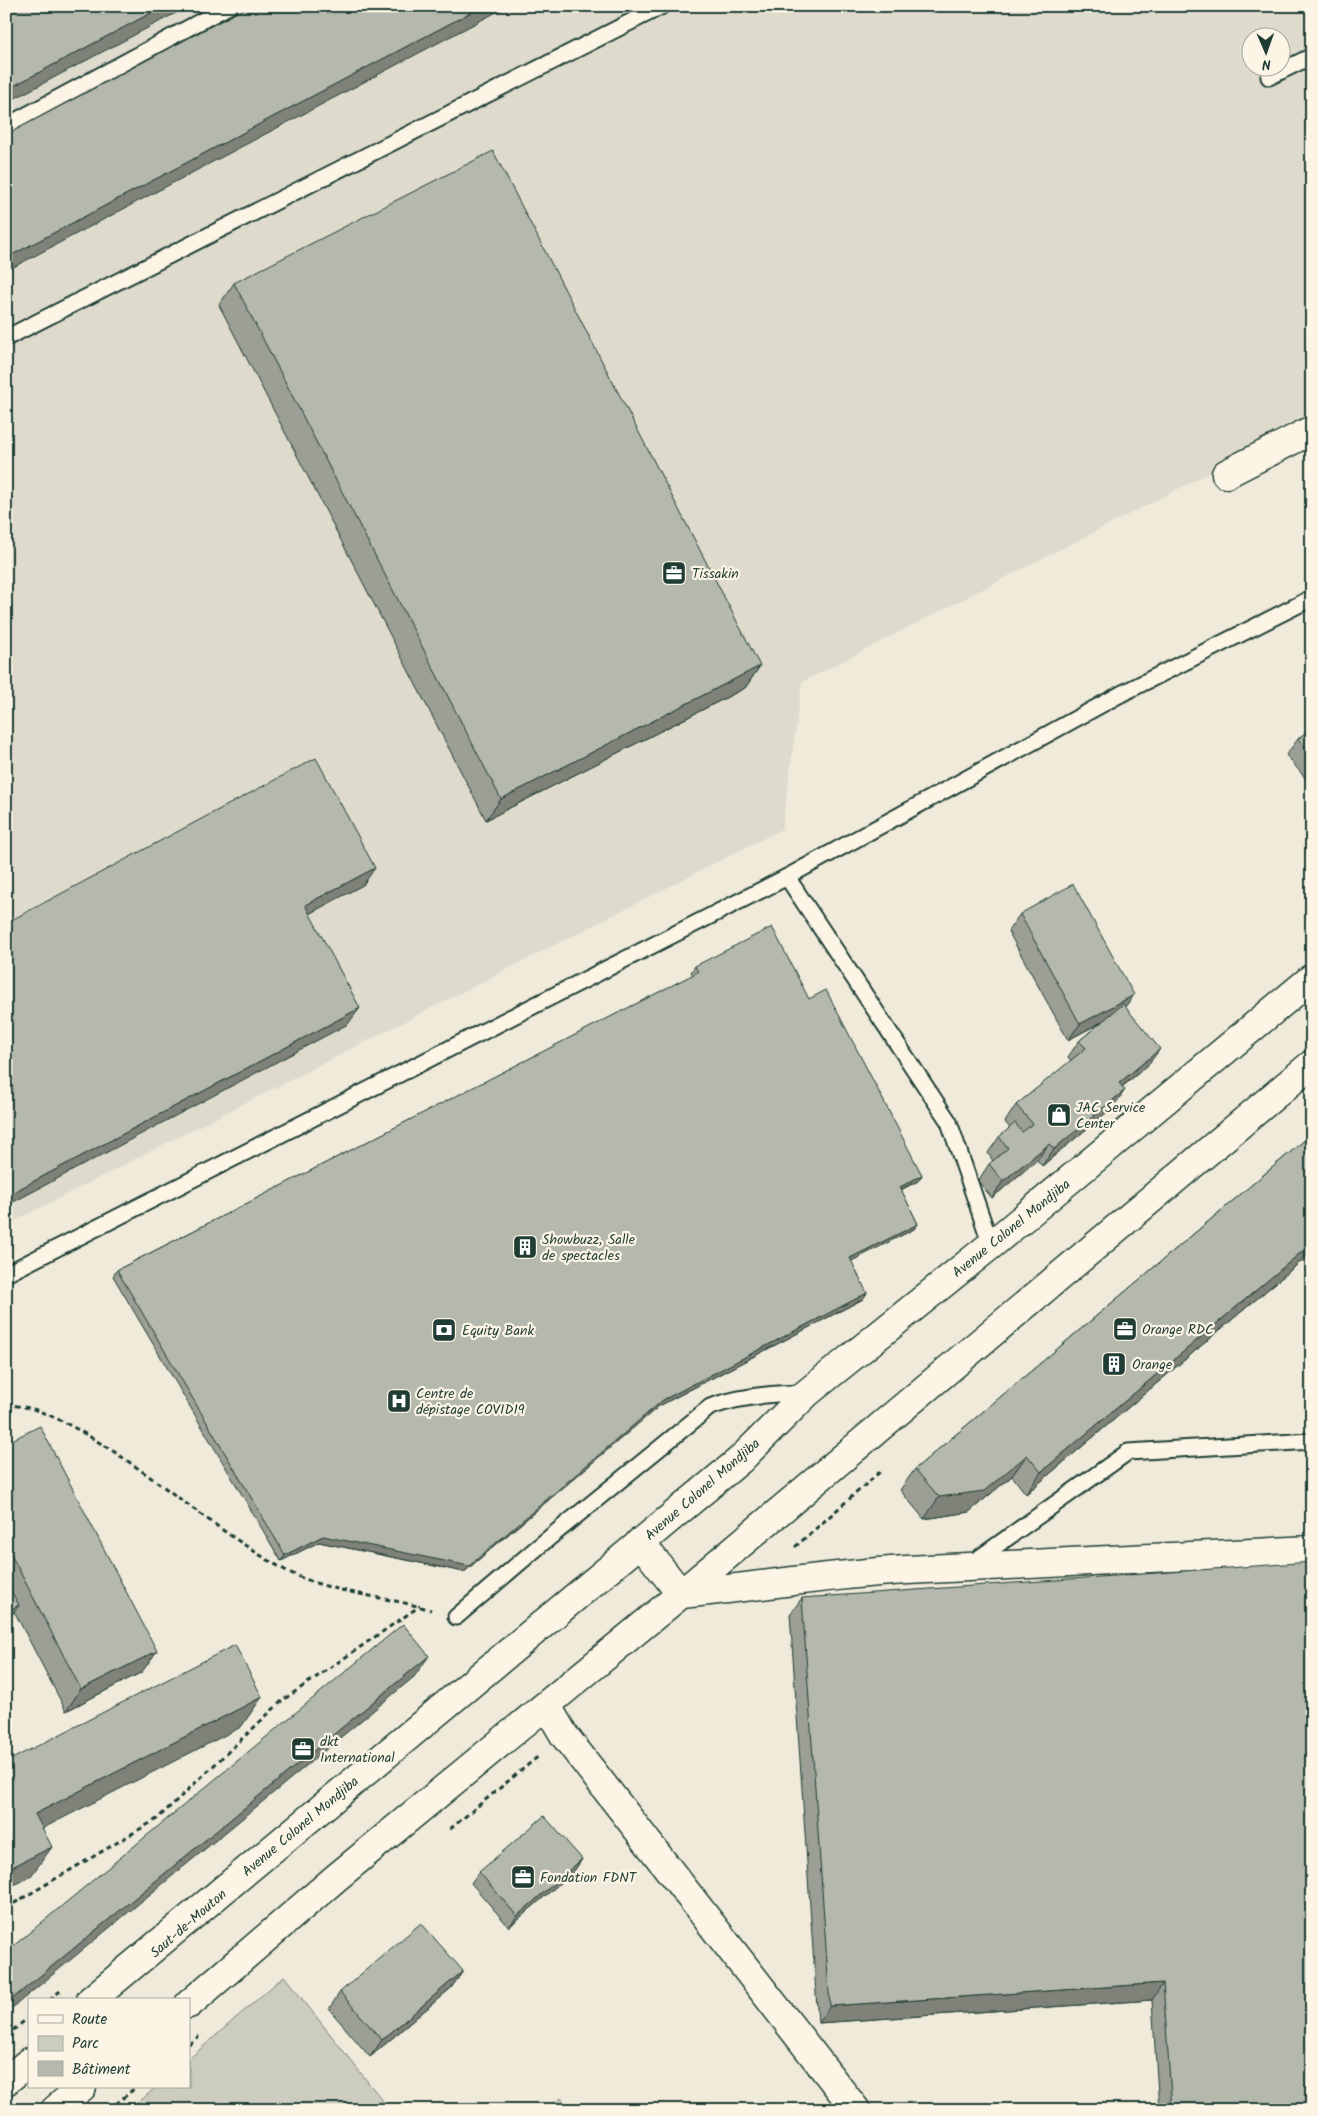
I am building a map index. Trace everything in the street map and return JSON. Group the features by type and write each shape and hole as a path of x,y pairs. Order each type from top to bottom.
{"main road":[{"path":"1226,474 1312,430"},
{"name":"Avenue Colonel Mondjiba","path":"93,1998 740,1460 806,1393 992,1245 1312,978"},
{"path":"190,1998 681,1594 1312,1064"},
{"path":"640,1542 681,1594"},
{"path":"681,1594 739,1589 818,1577 907,1570 964,1569 1312,1550"},
{"path":"546,1706 564,1735 856,2110"},
{"name":"Saut-de-Mouton","path":"102,1998 299,1827"},
{"path":"190,2003 337,1877"},
{"path":"6,2070 28,2053"},
{"path":"6,2081 28,2063"},
{"path":"55,2110 81,2088"},
{"path":"65,2110 90,2088"}],"lane":[{"path":"6,126 229,6"},
{"path":"6,338 662,6"},
{"path":"1290,66 1312,56"},
{"path":"6,1274 787,877 1119,695 1312,598"},
{"path":"787,877 949,1122 992,1245"},
{"path":"456,1617 538,1547 710,1407 747,1398 782,1393 806,1393"},
{"path":"964,1569 1128,1452 1312,1441"}],"path":[{"path":"6,1404 36,1410 81,1431 144,1471 226,1534 286,1570 342,1590 413,1604"},
{"path":"6,1908 157,1819 284,1700 420,1606"},
{"path":"6,2036 28,2018"},
{"path":"109,2110 135,2088"}],"shaded area":[{"path":"6,6 1312,6 1312,420 802,682 782,829 6,1225"}],"green space":[{"path":"284,1976 390,2110 130,2110 155,2088 190,2088 190,2058"},
{"path":"561,2098 570,2110 547,2110"}],"building":[{"path":"6,6 164,6 6,90"},
{"path":"249,6 483,6 6,258 6,135"},
{"path":"493,151 760,666 501,799 234,283"},
{"path":"1312,727 1312,755 1298,739"},
{"path":"316,758 375,868 305,905 360,1008 6,1196 6,923"},
{"path":"1073,884 1134,995 1080,1024 1020,914"},
{"name":"Showbuzz, Salle de spectacles","path":"772,927 809,999 826,990 922,1175 900,1187 918,1224 850,1258 867,1293 663,1400 469,1566 323,1536 285,1555 117,1270 698,972 695,966"},
{"name":"JAC Service Center","path":"1123,1004 1160,1049 1119,1083 1125,1090 1054,1149 1049,1144 1003,1181 989,1164 1008,1148 999,1137 1015,1123 1022,1132 1033,1124 1016,1105 1086,1048 1079,1041"},
{"name":"Orange","path":"1312,1134 1312,1243 1041,1472 1027,1455 984,1491 939,1497 915,1469"},
{"path":"40,1426 157,1651 81,1689 6,1545 6,1443"},
{"path":"1312,1562 1312,2110 1172,2110 1163,1983 830,2006 802,1598"},
{"path":"6,1582 19,1605 6,1612"},
{"path":"403,1624 429,1656 6,2004 6,1952"},
{"path":"235,1645 262,1697 35,1814 52,1847 6,1870 6,1762"},
{"name":"Fondation FDNT","path":"544,1816 582,1859 517,1916 479,1872"},
{"path":"421,1923 463,1971 382,2040 340,1992"}],"place":[{"name":"Tissakin","path":"674,573"},
{"name":"JAC Service Center","path":"1059,1115"},
{"name":"Showbuzz, Salle de spectacles","path":"525,1247"},
{"name":"Orange RDC","path":"1125,1329"},
{"name":"Equity Bank","path":"444,1330"},
{"name":"Orange","path":"1114,1364"},
{"name":"Centre de dépistage COVID19","path":"399,1401"},
{"name":"dkt International","path":"303,1749"},
{"name":"Fondation FDNT","path":"523,1877"}]}
